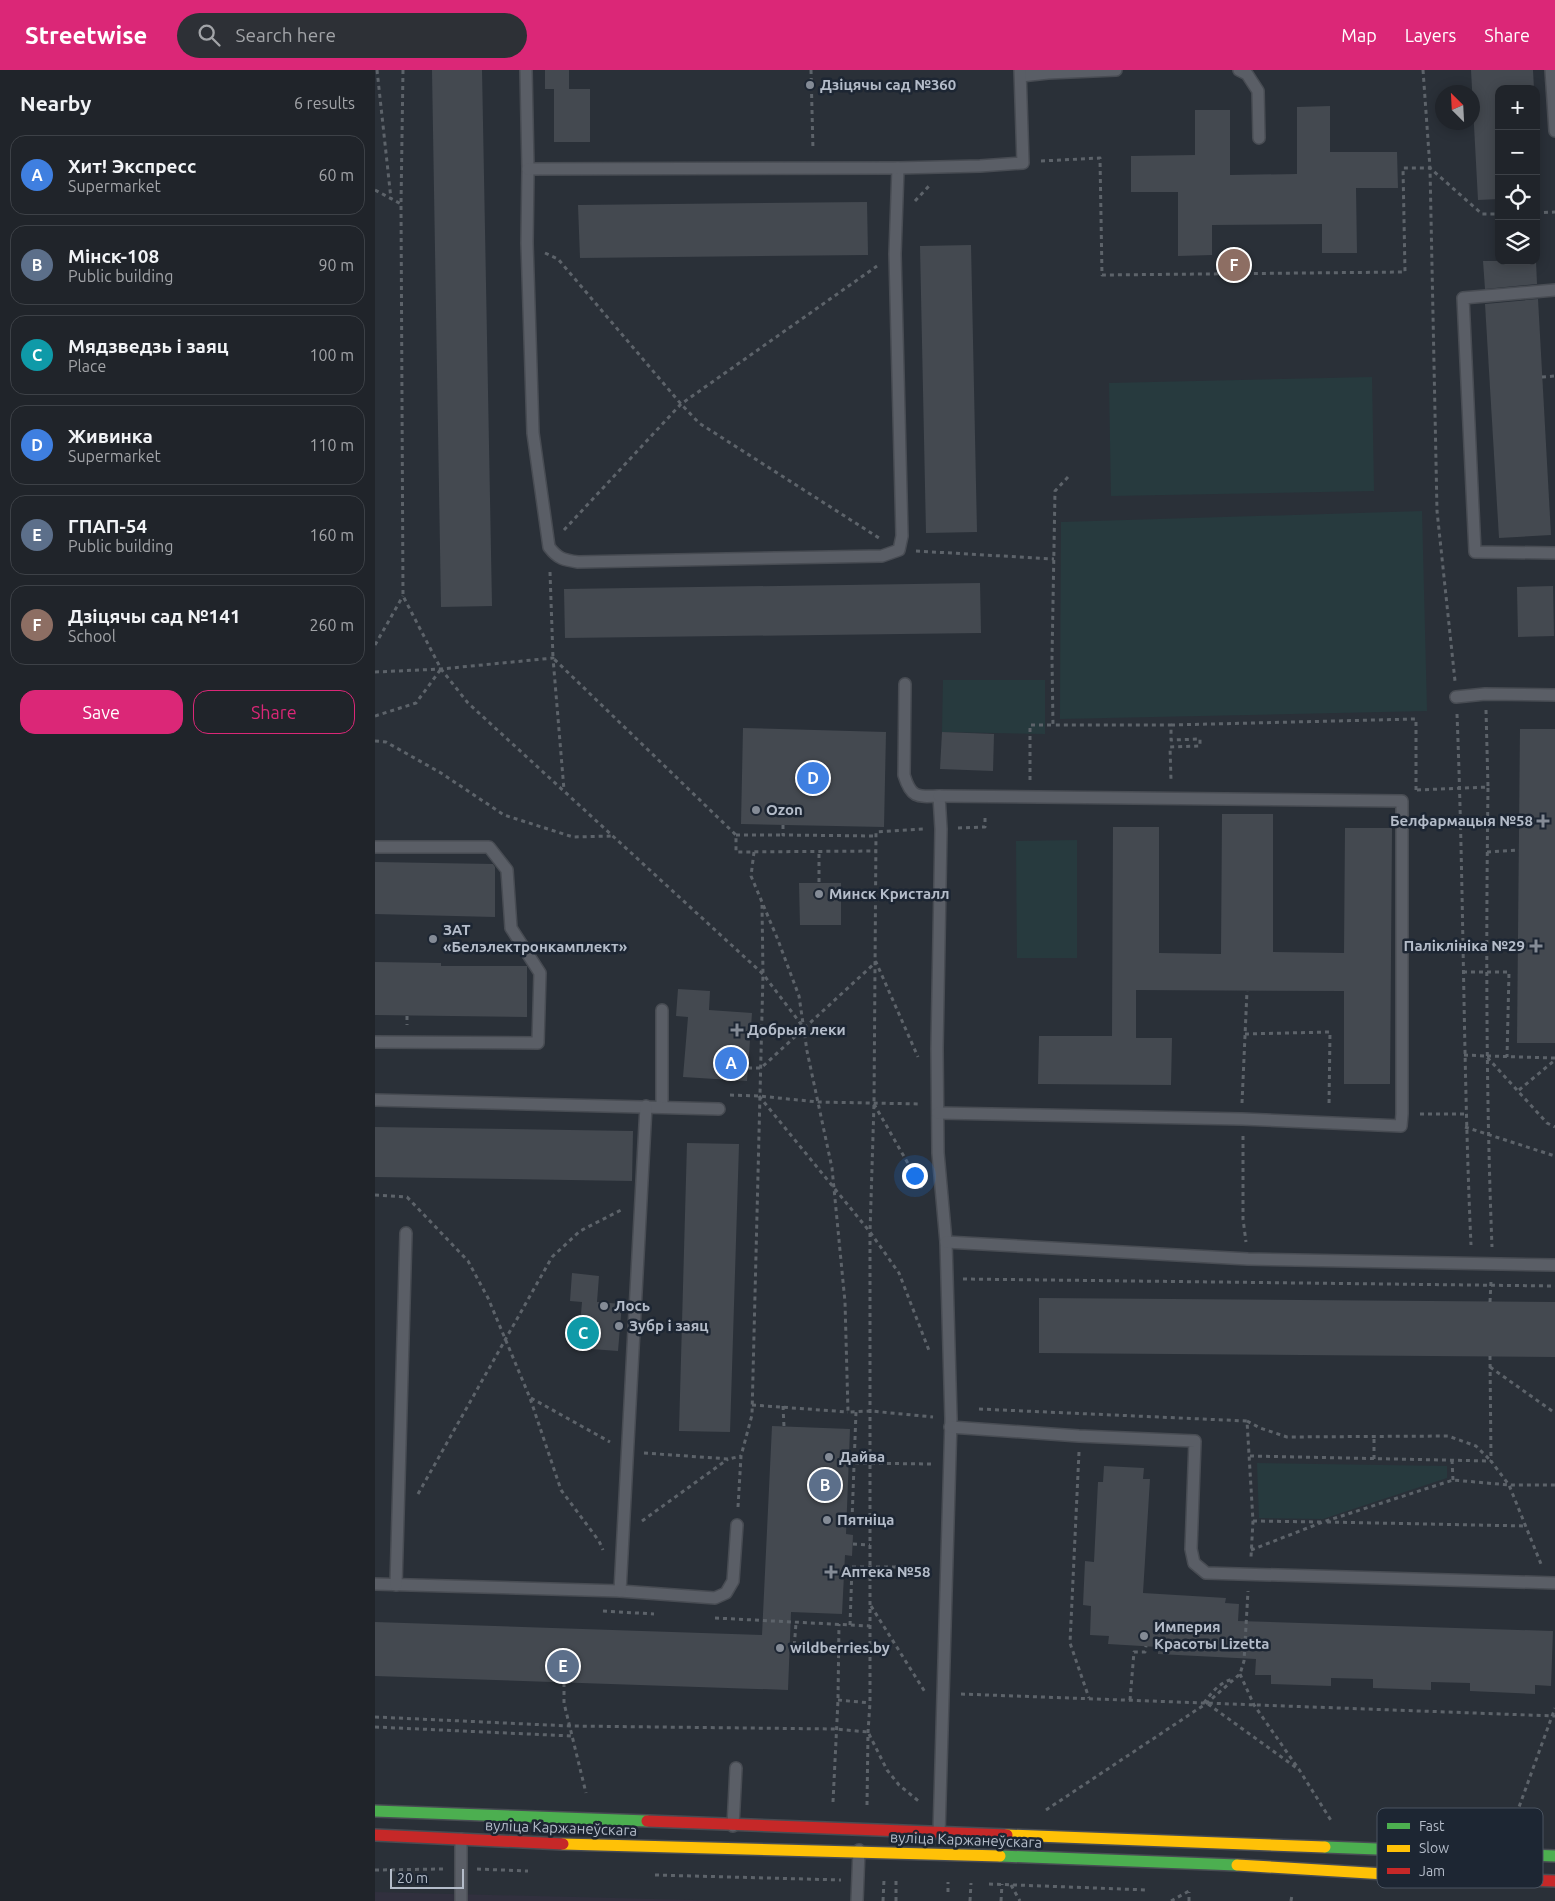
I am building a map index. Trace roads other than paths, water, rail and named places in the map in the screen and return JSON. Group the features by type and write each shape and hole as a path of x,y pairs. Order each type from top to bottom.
{"street":[{"name":"вуліца Каржанеўскага","path":"375,1811 460,1827 733,1848 1245,1865 1377,1873"},
{"name":"вуліца Каржанеўскага","path":"375,1835 460,1827 733,1825 1377,1850"}],"lane":[{"path":"526,70 527,243 533,433 549,547 556,556 578,562 882,556 899,550 902,536 895,254 899,168"},
{"path":"528,169 899,168 980,166 1023,162 1021,73 1116,70"},
{"path":"1239,70 1247,74 1258,91 1259,138"},
{"path":"1551,70 1555,131"},
{"path":"1555,290 1463,298 1475,552 1555,553"},
{"path":"905,684 904,775 909,790 919,797 1402,801 1401,1126 938,1108"},
{"path":"1456,697 1485,694 1555,695"},
{"path":"938,1854 951,1423 945,1242 938,1153 939,796"},
{"path":"375,847 489,847 507,870 511,928 540,973 538,1043 375,1042"},
{"path":"662,1010 662,1107"},
{"path":"375,1100 719,1109"},
{"path":"620,1591 646,1106"},
{"path":"396,1585 406,1233"},
{"path":"945,1242 1248,1259 1471,1265 1555,1265"},
{"path":"951,1423 1079,1436 1195,1441 1191,1549 1194,1563 1206,1573 1552,1583"},
{"path":"375,1584 620,1591 715,1598 726,1593 733,1581 737,1525"},
{"path":"733,1848 736,1768"},
{"path":"460,1827 461,1901"},
{"path":"857,1901 860,1831"}],"place":[{"name":"Дзіцячы сад №360","path":"810,85"},
{"name":"Дзіцячы сад №141","path":"1234,265"},
{"name":"Живинка","path":"813,778"},
{"name":"Ozon","path":"756,810"},
{"name":"Белфармацыя №58","path":"1543,821"},
{"name":"Минск Кристалл","path":"819,894"},
{"name":"ЗАТ «Белэлектронкамплект»","path":"433,939"},
{"name":"Паліклініка №29","path":"1536,946"},
{"name":"Добрыя леки","path":"737,1030"},
{"name":"Хит! Экспресс","path":"731,1063"},
{"name":"Лось","path":"604,1306"},
{"name":"Зубр і заяц","path":"619,1326"},
{"name":"Мядзведзь і заяц","path":"583,1333"},
{"name":"Дайва","path":"829,1457"},
{"name":"Мінск-108","path":"825,1485"},
{"name":"Пятніца","path":"827,1520"},
{"name":"Аптека №58","path":"831,1572"},
{"name":"Империя Красоты Lizetta","path":"1144,1636"},
{"name":"wildberries.by","path":"780,1648"},
{"name":"ГПАП-54","path":"563,1666"}]}
